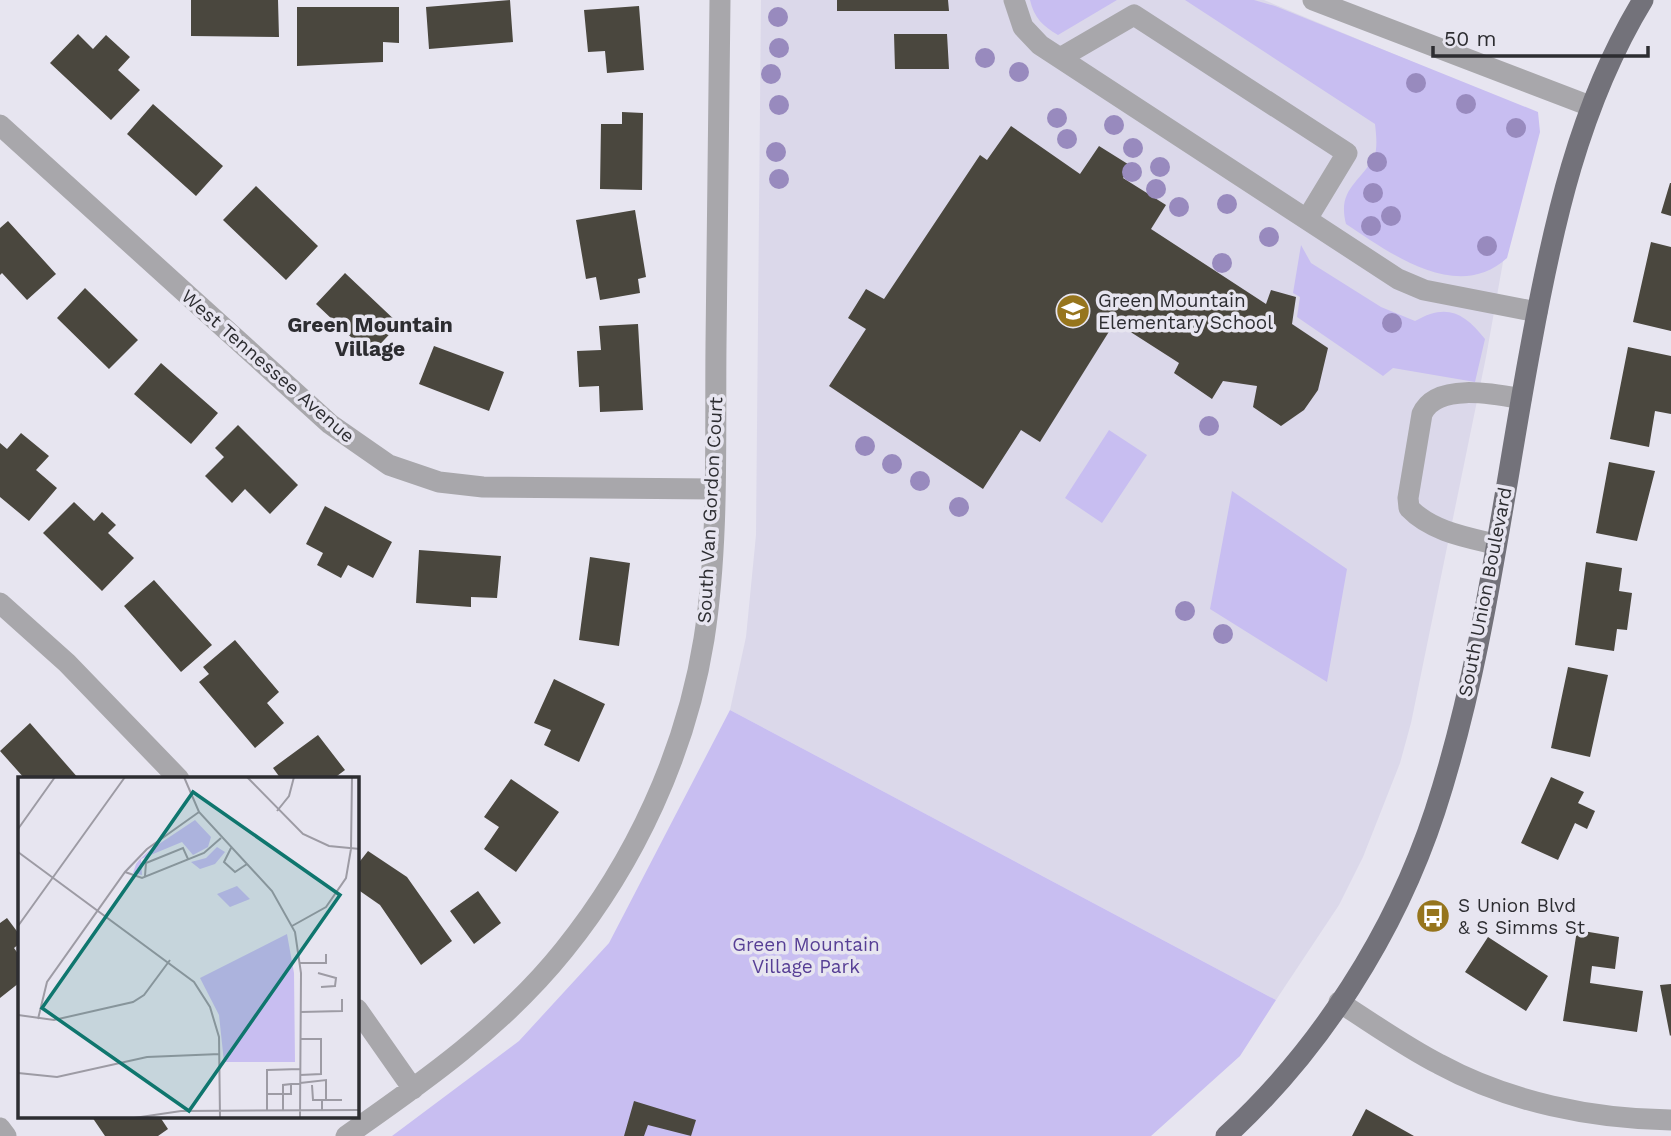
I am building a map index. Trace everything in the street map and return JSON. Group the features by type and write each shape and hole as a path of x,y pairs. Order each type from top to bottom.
{"main road":[{"name":"South Union Boulevard","path":"1226,1136 1287,1073 1358,974 1404,888 1434,813 1471,674 1537,312 1563,198 1590,106 1627,26 1643,0"}],"street":[{"name":"South Van Gordon Court","path":"346,1136 413,1089 497,1023 563,951 620,870 646,821 669,765 691,698 704,639 711,580 715,489 719,0"},
{"path":"1014,0 1023,27 1031,37 1060,58 1411,284 1537,312"},
{"path":"1313,0 1590,106"},
{"path":"1060,58 1134,15 1347,153 1307,219"},
{"name":"West Tennessee Avenue","path":"0,125 330,424 389,465 439,482 484,487 715,489"},
{"path":"1495,544 1466,538 1431,524 1409,508 1408,498 1422,414 1425,407 1451,395 1494,394 1521,399"},
{"path":"0,603 67,663 177,777"},
{"path":"1339,1002 1439,1065 1475,1081 1576,1111 1602,1116 1671,1120"},
{"path":"359,1012 413,1089"},
{"path":"0,1128 6,1136"}],"shaded area":[{"path":"761,0 1264,0 1530,111 1486,357 1411,723 1400,763 1363,857 1339,905 1276,1000 730,710 746,637 756,535"}],"green space":[{"path":"1030,0 1117,0 1058,35 1040,21"},
{"path":"1185,0 1254,0 1275,6 1538,112 1540,132 1507,258 1488,271 1467,276 1446,275 1404,260 1346,224 1344,212 1347,194 1374,157 1375,124"},
{"path":"1301,245 1311,263 1381,307 1415,321 1436,312 1445,312 1454,313 1470,322 1485,339 1475,382 1393,368 1383,376 1297,317 1300,297 1293,293"},
{"path":"1109,430 1147,455 1102,523 1065,498"},
{"path":"1232,491 1347,569 1327,682 1210,609"},
{"name":"Green Mountain Village Park","path":"730,710 1276,1000 1240,1056 1151,1136 392,1136 519,1041 609,943"}],"building":[{"path":"191,0 278,0 279,37 191,36"},
{"path":"510,0 513,42 429,49 426,7"},
{"path":"837,0 948,0 949,11 837,11"},
{"path":"639,6 644,70 607,73 605,51 588,52 584,10"},
{"path":"297,7 399,7 399,43 383,42 383,62 297,66"},
{"path":"78,34 93,49 106,35 130,57 118,70 140,90 111,120 50,63"},
{"path":"894,34 947,34 949,69 895,69"},
{"path":"153,104 223,166 196,196 127,134"},
{"path":"622,112 643,113 642,190 600,189 601,124 622,124"},
{"name":"Green Mountain Elementary School","path":"1011,126 1080,174 1099,146 1131,166 1123,178 1166,205 1151,229 1266,304 1271,290 1296,297 1292,324 1328,348 1318,390 1304,410 1281,426 1253,407 1257,386 1223,381 1212,399 1174,373 1179,363 1115,322 1040,442 1021,430 983,489 829,386 866,329 848,318 866,289 884,299 980,155 987,160"},
{"path":"1671,183 1671,216 1661,213"},
{"path":"256,186 318,246 286,280 223,220"},
{"path":"635,210 646,277 638,279 640,293 600,300 596,277 586,279 576,220"},
{"path":"8,221 56,274 27,300 2,273 0,275 0,228"},
{"path":"1651,242 1671,247 1671,331 1633,322"},
{"path":"345,273 399,324 370,355 316,304"},
{"path":"85,288 138,340 109,369 57,318"},
{"path":"638,324 643,410 600,412 599,386 579,387 577,351 601,350 599,326"},
{"path":"434,346 504,372 489,411 419,384"},
{"path":"1628,347 1671,356 1671,414 1655,411 1649,447 1610,439"},
{"path":"161,363 218,413 191,444 134,394"},
{"path":"238,425 298,485 270,514 245,489 232,503 205,476 224,457 215,448"},
{"path":"21,433 49,456 36,470 57,488 29,521 0,497 0,443 7,449"},
{"path":"1609,462 1655,471 1637,541 1596,533"},
{"path":"74,502 94,521 102,512 116,525 108,533 134,558 102,591 43,533"},
{"path":"325,506 392,542 373,578 348,565 341,578 317,565 323,553 306,544"},
{"path":"419,550 501,556 497,598 471,597 471,607 416,603"},
{"path":"590,557 630,563 619,646 579,640"},
{"path":"1586,562 1622,568 1619,591 1632,593 1627,630 1617,629 1614,651 1575,645"},
{"path":"154,580 212,645 181,672 124,606"},
{"path":"235,640 279,692 267,703 284,723 255,748 199,682 209,674 203,667"},
{"path":"1568,667 1608,675 1590,757 1551,748"},
{"path":"554,679 605,704 579,762 544,745 551,730 534,723"},
{"path":"30,723 77,777 23,777 0,751"},
{"path":"318,735 345,770 336,777 280,777 273,768"},
{"path":"1551,777 1584,792 1578,803 1595,811 1587,829 1575,823 1558,860 1521,843"},
{"path":"511,779 559,812 516,872 484,849 499,827 484,817"},
{"path":"368,851 407,877 452,941 421,965 380,905 359,890 359,862"},
{"path":"478,891 501,923 474,944 450,911"},
{"path":"7,918 18,933 18,945 14,948 18,954 18,984 0,998 0,923"},
{"path":"1577,930 1619,937 1615,969 1592,966 1590,983 1643,991 1637,1032 1563,1021"},
{"path":"1488,937 1548,976 1526,1011 1465,972"},
{"path":"1671,984 1671,1035 1670,1036 1660,985"},
{"path":"634,1101 696,1120 691,1136 648,1125 644,1136 624,1136"},
{"path":"1366,1109 1414,1136 1352,1136"},
{"path":"93,1118 161,1118 168,1129 158,1136 105,1136"}],"place":[{"name":"Green Mountain Elementary School","path":"1073,311"},
{"name":"S Union Blvd & S Simms St","path":"1433,916"}],"district":[{"name":"Green Mountain Village","path":"370,336"}]}
